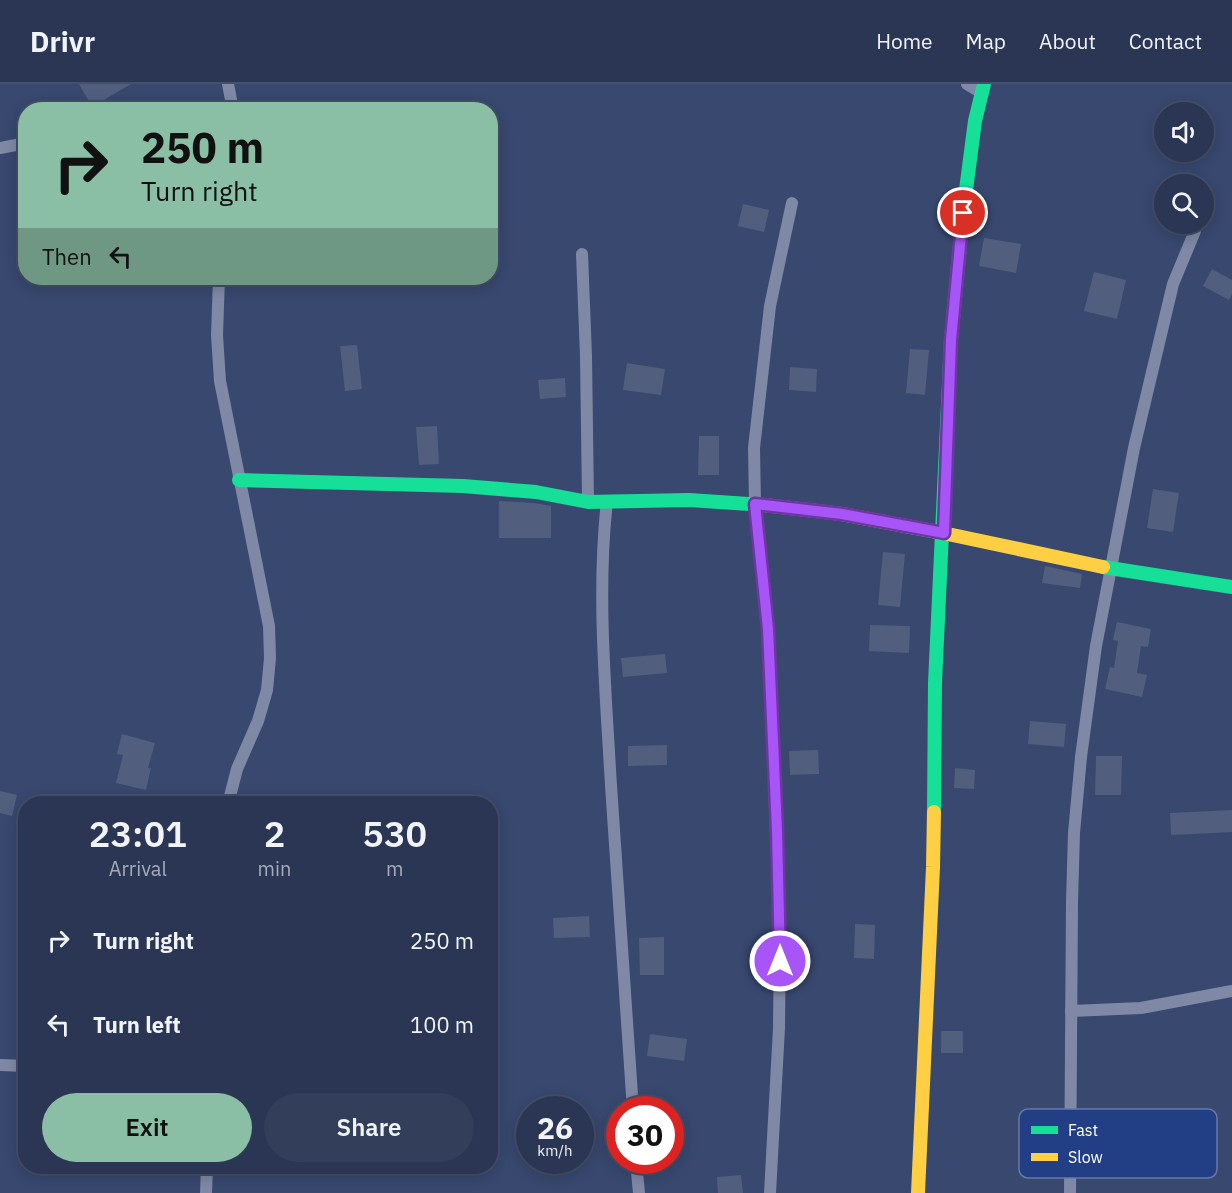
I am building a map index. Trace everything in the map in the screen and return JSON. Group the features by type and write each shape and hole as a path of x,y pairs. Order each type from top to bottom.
{"street":[{"path":"229,84 232,102"},
{"path":"918,1193 933,867 935,683 944,533 951,340 963,213 975,121 983,89 967,84"},
{"path":"0,148 18,145"},
{"path":"770,1193 779,1028 780,939 768,629 755,504 754,448 759,385 770,306 792,203"},
{"path":"1071,1109 1074,833 1082,746 1110,569 1159,337 1173,284 1194,234"},
{"path":"582,254 588,502"},
{"path":"219,285 217,335 220,381 269,626 270,658 267,690 258,720 237,769 230,796"},
{"path":"239,480 463,486 536,492 588,502 689,500 755,504 842,514 944,533 1110,569 1232,587"},
{"path":"607,501 603,529 606,706 632,1096"},
{"path":"1071,1011 1140,1008 1232,994"},
{"path":"0,1065 18,1066"},
{"path":"207,1174 207,1193"},
{"path":"637,1174 639,1193"},
{"path":"1070,1178 1070,1193"}],"building":[{"path":"79,84 131,84 100,102 89,102"},
{"path":"743,204 769,210 764,232 738,226"},
{"path":"984,238 1021,244 1016,273 979,266"},
{"path":"1212,269 1232,280 1232,294 1229,300 1203,286"},
{"path":"1094,272 1126,280 1117,319 1084,311"},
{"path":"357,345 362,389 345,391 340,346"},
{"path":"910,349 929,350 925,395 906,393"},
{"path":"627,363 665,369 661,395 623,390"},
{"path":"790,367 817,369 816,392 789,390"},
{"path":"565,378 566,397 540,399 538,380"},
{"path":"437,426 439,464 419,465 416,427"},
{"path":"699,436 719,436 719,475 698,475"},
{"path":"1153,489 1179,493 1173,532 1147,528"},
{"path":"499,501 551,506 551,538 499,538"},
{"path":"883,552 905,554 900,607 878,605"},
{"path":"1045,566 1082,574 1080,588 1042,583"},
{"path":"1117,622 1151,629 1148,647 1141,646 1137,673 1147,675 1142,697 1105,689 1110,667 1114,668 1118,641 1113,640"},
{"path":"870,625 910,626 909,653 869,651"},
{"path":"665,654 667,673 623,677 621,658"},
{"path":"1030,721 1066,724 1064,747 1028,744"},
{"path":"122,734 155,743 148,768 151,768 146,790 116,783 123,755 117,754"},
{"path":"667,745 667,765 628,766 628,746"},
{"path":"818,750 819,774 790,775 789,751"},
{"path":"1096,756 1122,756 1121,795 1095,795"},
{"path":"955,768 975,770 974,789 954,788"},
{"path":"0,791 17,795 12,816 0,813"},
{"path":"1232,810 1232,832 1171,835 1170,813"},
{"path":"589,916 590,937 554,938 553,918"},
{"path":"855,924 875,925 874,959 854,958"},
{"path":"664,937 664,975 640,975 639,938"},
{"path":"941,1031 963,1031 963,1053 941,1053"},
{"path":"650,1034 687,1039 684,1061 647,1056"},
{"path":"741,1175 743,1193 718,1193 717,1177"}],"traffic: fast":[{"path":"934,812 935,683 951,340 963,213 975,121 984,84"},
{"path":"239,480 463,486 536,492 588,502 689,500 764,505"},
{"path":"1103,567 1232,587"}],"traffic: slow":[{"path":"764,505 842,514 1103,567"},
{"path":"918,1193 934,812"}],"route":[{"path":"780,961 768,629 755,504 842,514 944,533 946,428 951,340 963,213"}]}
